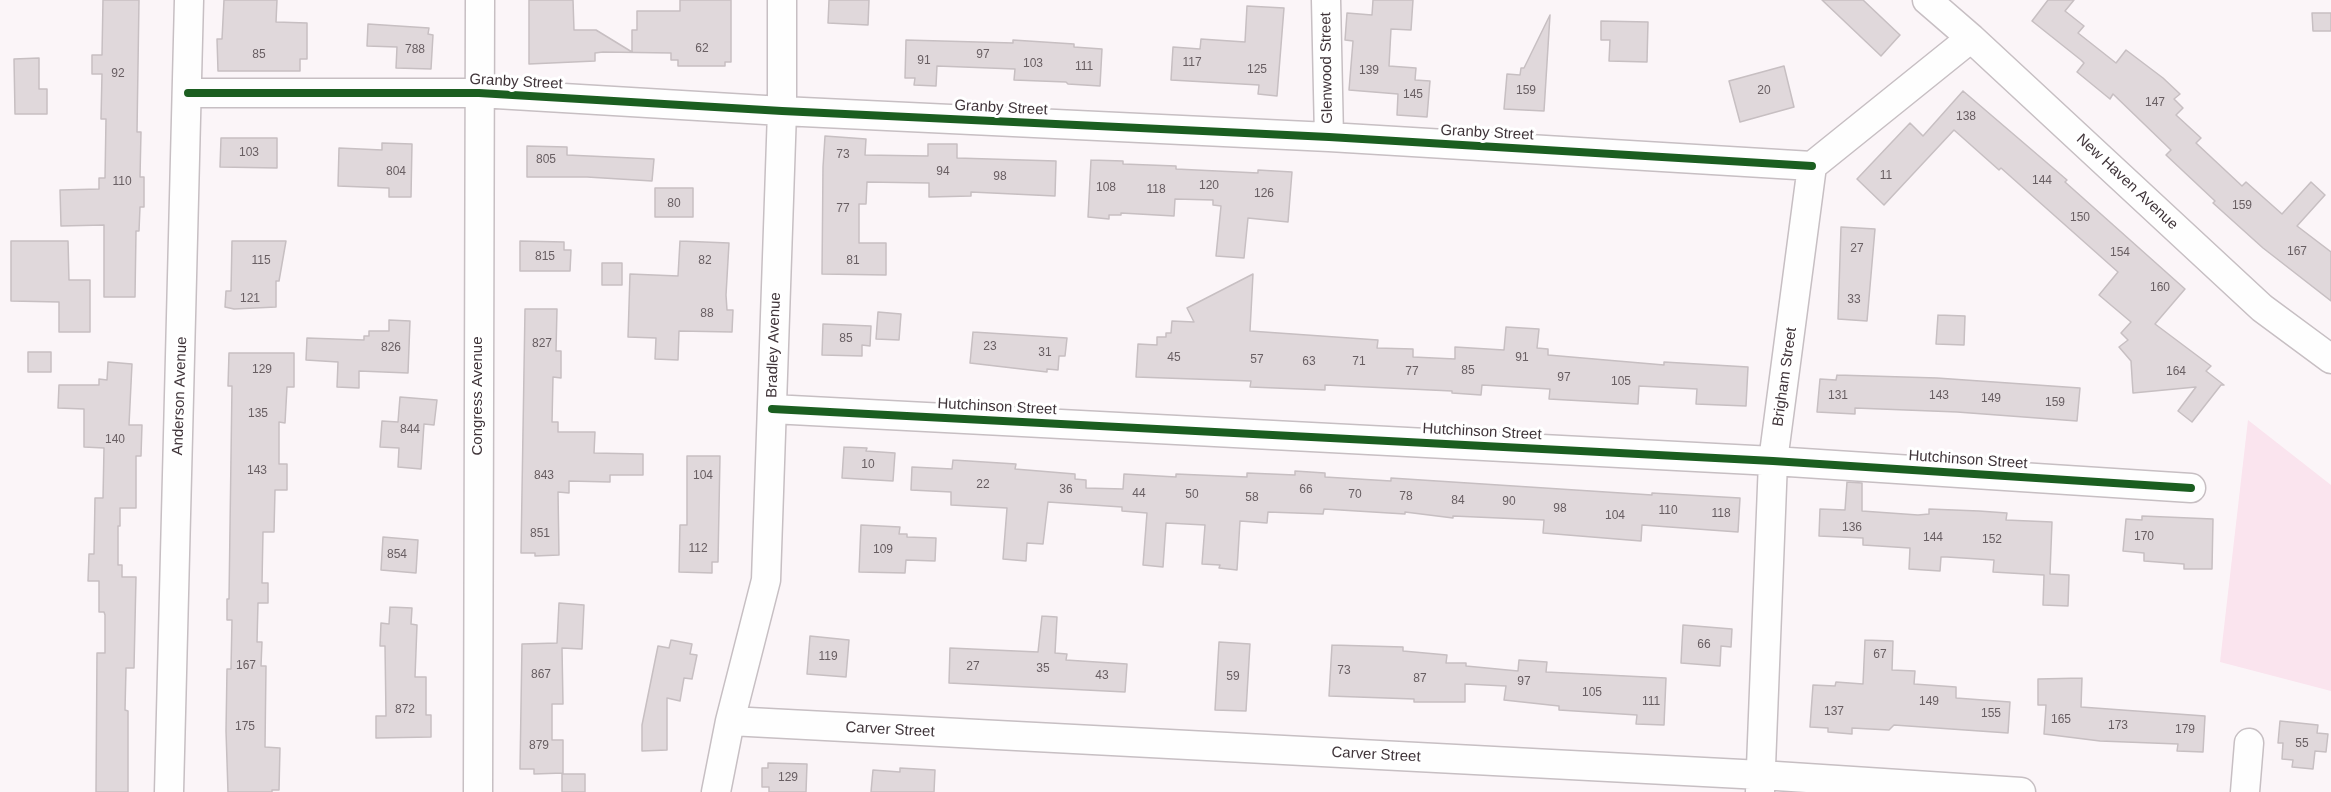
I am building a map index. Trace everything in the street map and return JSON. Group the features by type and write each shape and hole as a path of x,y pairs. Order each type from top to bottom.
{"street":[{"name":"Anderson Avenue","path":"169,792 189,0"},
{"name":"Congress Avenue","path":"478,792 480,0"},
{"name":"Bradley Avenue","path":"716,792 730,721 766,580 782,111 782,0"},
{"name":"Glenwood Street","path":"1326,0 1329,137"},
{"name":"New Haven Avenue","path":"1927,0 1971,38 2262,308 2331,359"},
{"path":"1812,166 1971,38"},
{"name":"Granby Street","path":"188,93 478,93 782,111 1329,137 1812,166"},
{"name":"Brigham Street","path":"1760,784 1773,461 1812,166"},
{"name":"Hutchinson Street","path":"772,409 1773,461 2191,488"},
{"name":"Carver Street","path":"730,721 1760,784 2021,792"},
{"path":"2245,792 2249,743"}],"shaded area":[{"path":"2248,420 2331,485 2331,691 2220,662"}],"building":[{"path":"103,0 139,0 137,132 141,132 140,177 144,177 144,207 140,207 139,231 136,231 135,297 104,297 104,225 61,226 60,190 99,189 99,178 105,178 106,119 101,119 102,74 92,74 92,55 102,55"},
{"path":"224,0 277,0 276,22 307,23 307,59 300,59 300,71 218,71 217,39 222,39"},
{"path":"529,0 573,0 574,30 596,30 632,52 632,30 637,30 637,11 680,11 680,0 731,0 731,62 725,62 725,66 678,66 678,60 671,60 671,53 603,52 595,53 595,61 529,64"},
{"path":"829,0 869,0 868,25 828,23"},
{"path":"1373,0 1413,0 1411,30 1391,29 1389,66 1416,68 1415,80 1430,81 1427,117 1397,115 1398,94 1349,90 1353,41 1345,40 1347,13 1372,15"},
{"path":"1822,0 1863,0 1900,35 1881,56"},
{"path":"2048,0 2074,0 2065,11 2084,26 2078,33 2116,63 2126,50 2180,94 2174,99 2183,108 2176,115 2201,138 2196,143 2242,186 2246,182 2282,214 2311,182 2325,195 2297,226 2331,252 2331,301 2263,248 2213,203 2215,201 2166,155 2171,150 2113,94 2110,99 2077,72 2084,63 2032,21"},
{"path":"1247,6 1284,8 1277,96 1258,94 1259,85 1171,80 1173,47 1200,49 1201,39 1245,42"},
{"path":"2312,13 2331,13 2331,31 2313,31"},
{"path":"1550,15 1544,111 1504,109 1507,74 1520,75 1521,68 1524,68"},
{"path":"1601,21 1648,22 1647,62 1609,61 1610,40 1601,40"},
{"path":"368,24 429,28 428,34 433,35 431,69 396,68 397,47 367,46"},
{"path":"906,40 1013,43 1013,40 1074,44 1074,47 1102,49 1100,86 1014,80 1015,69 937,66 936,86 914,85 915,78 905,78"},
{"path":"39,58 39,89 47,89 47,114 15,114 14,59"},
{"path":"1784,66 1794,107 1740,122 1729,81"},
{"path":"1963,91 2067,180 2065,182 2185,289 2155,324 2211,366 2206,371 2224,385 2221,385 2192,422 2178,411 2196,387 2133,393 2131,361 2119,347 2128,340 2121,333 2131,322 2099,295 2118,272 2001,168 1999,170 1954,130 1884,205 1857,179 1910,123 1923,136"},
{"path":"825,136 866,139 865,155 928,156 928,144 957,144 957,158 1056,161 1055,196 971,192 971,196 929,197 929,183 867,182 866,204 859,204 859,243 886,243 886,275 822,274"},
{"path":"221,138 277,138 277,168 220,167"},
{"path":"382,143 412,144 411,197 389,197 389,188 338,186 339,148 382,150"},
{"path":"527,146 567,147 567,155 654,159 652,181 587,177 527,177"},
{"path":"1091,160 1176,166 1176,169 1258,173 1258,170 1292,172 1288,222 1248,218 1244,258 1216,256 1221,206 1213,205 1213,200 1175,199 1174,216 1121,213 1121,215 1109,215 1109,219 1088,217"},
{"path":"655,188 693,188 693,217 655,217"},
{"path":"1841,227 1875,229 1867,321 1838,319"},
{"path":"11,241 68,241 69,280 90,280 90,332 59,332 59,302 11,301"},
{"path":"232,241 286,241 279,281 276,281 276,307 234,309 225,307 226,291 231,291"},
{"path":"520,241 564,242 564,250 571,250 570,271 520,271"},
{"path":"680,241 729,243 726,295 727,310 733,310 732,332 679,331 678,360 655,359 656,338 628,337 630,274 678,276"},
{"path":"602,263 622,263 622,285 602,285"},
{"path":"1253,274 1250,331 1378,340 1377,348 1413,349 1413,357 1455,359 1455,347 1504,350 1506,327 1539,329 1537,348 1548,349 1548,355 1664,365 1664,362 1748,367 1746,406 1696,404 1697,389 1639,386 1638,404 1549,399 1550,389 1482,385 1481,395 1452,393 1452,391 1325,385 1325,390 1250,387 1251,381 1136,377 1138,344 1157,345 1157,337 1166,337 1166,333 1171,333 1172,321 1194,322 1187,308"},
{"path":"525,309 557,309 556,351 561,351 561,378 553,377 552,422 558,422 558,432 595,432 594,453 643,454 643,475 610,475 610,482 569,481 569,493 558,492 559,555 535,556 535,553 521,553"},
{"path":"878,312 901,314 899,340 876,339"},
{"path":"1938,315 1965,316 1964,345 1936,344"},
{"path":"389,320 410,321 408,373 359,371 359,388 337,387 338,362 306,360 307,338 364,340 364,336 369,336 369,331 389,331"},
{"path":"823,324 871,326 870,346 862,345 862,356 822,355"},
{"path":"973,332 1067,338 1065,356 1059,356 1058,370 1047,369 1047,372 970,363"},
{"path":"28,352 51,352 51,372 28,372"},
{"path":"229,353 294,353 294,387 287,387 285,423 279,422 279,464 287,464 287,490 275,490 274,532 263,532 262,583 268,583 268,603 258,603 257,642 262,642 261,666 266,666 265,747 280,748 279,790 272,790 272,792 228,792 227,669 231,669 232,620 227,620 232,386 228,386"},
{"path":"108,362 132,364 129,425 142,425 141,456 136,456 136,508 120,508 120,526 118,526 118,565 122,565 122,577 136,577 134,668 126,668 128,792 96,792 97,653 105,653 105,615 104,612 99,612 99,581 88,581 89,554 94,554 95,498 103,498 104,448 84,447 84,409 58,408 59,385 99,385 99,379 107,380"},
{"path":"1837,375 1937,378 2080,388 2077,421 1957,412 1855,408 1855,414 1817,412 1820,379 1836,380"},
{"path":"400,397 437,400 434,425 424,424 421,469 398,467 399,448 380,447 382,421 398,422"},
{"path":"844,447 895,453 893,481 842,478"},
{"path":"687,456 720,456 718,562 712,562 712,573 679,572 680,525 687,525"},
{"path":"953,460 1016,464 1015,469 1075,474 1075,479 1086,480 1086,488 1123,489 1124,474 1247,477 1247,473 1295,475 1295,471 1325,473 1325,477 1391,481 1391,478 1652,495 1652,493 1740,498 1738,532 1642,525 1641,541 1543,533 1544,520 1453,516 1453,518 1405,512 1405,514 1324,509 1323,514 1268,512 1267,523 1240,521 1237,570 1219,568 1220,565 1202,564 1205,525 1166,523 1163,567 1143,565 1147,513 1122,511 1122,507 1048,502 1043,544 1027,543 1026,561 1003,559 1007,508 951,505 951,492 911,490 912,467 952,469"},
{"path":"1847,482 1862,483 1862,511 1918,515 1929,514 1929,509 1979,511 2007,513 2006,520 2052,522 2050,574 2069,575 2068,606 2043,605 2044,575 1993,572 1994,560 1941,557 1940,571 1909,569 1910,548 1863,545 1863,538 1819,536 1820,509 1845,510"},
{"path":"2142,516 2213,519 2212,569 2184,569 2184,564 2144,561 2144,553 2123,551 2126,519 2142,520"},
{"path":"861,525 900,527 899,534 907,534 907,537 936,538 935,561 906,560 905,573 859,572"},
{"path":"383,537 418,540 416,573 381,570"},
{"path":"559,603 584,605 582,649 562,648 563,704 552,704 552,740 563,740 563,773 534,774 534,769 520,769 522,644 557,643"},
{"path":"390,607 412,608 411,624 417,625 415,677 426,677 426,715 431,715 431,737 376,738 376,716 386,716 385,646 380,646 381,623 389,624"},
{"path":"1042,616 1057,617 1055,653 1067,654 1066,660 1127,664 1125,692 949,683 950,648 1038,652"},
{"path":"1683,625 1732,629 1731,647 1721,646 1720,666 1681,663"},
{"path":"810,636 849,640 846,677 807,674"},
{"path":"671,640 692,644 690,654 697,655 692,679 684,678 680,701 667,698 667,750 642,751 642,725 658,646 669,648"},
{"path":"1865,640 1893,641 1892,670 1915,671 1914,684 1956,687 1956,698 2010,702 2008,733 1894,725 1889,730 1852,728 1852,734 1828,732 1828,728 1810,727 1813,685 1835,686 1836,682 1863,684"},
{"path":"1219,642 1250,644 1246,711 1215,710"},
{"path":"1332,645 1403,647 1403,651 1447,655 1446,663 1466,663 1466,666 1518,671 1519,660 1547,662 1546,672 1666,678 1664,725 1636,724 1637,715 1559,710 1559,706 1504,700 1506,686 1465,684 1465,702 1414,702 1414,699 1329,696"},
{"path":"2082,678 2081,707 2205,716 2203,752 2177,751 2178,744 2100,741 2044,734 2046,705 2038,705 2038,679"},
{"path":"2280,721 2318,725 2317,733 2328,734 2326,752 2315,751 2313,769 2292,767 2293,760 2282,759 2283,743 2278,743"},
{"path":"768,763 807,764 806,792 769,792 769,787 762,787 762,768 768,768"},
{"path":"900,768 935,770 934,792 871,792 873,770 900,772"},
{"path":"562,774 585,774 585,792 562,792"}],"cycle path":[{"path":"188,93 479,93 782,111 1329,137 1812,166"},
{"path":"772,409 1773,461 2191,488"}]}
